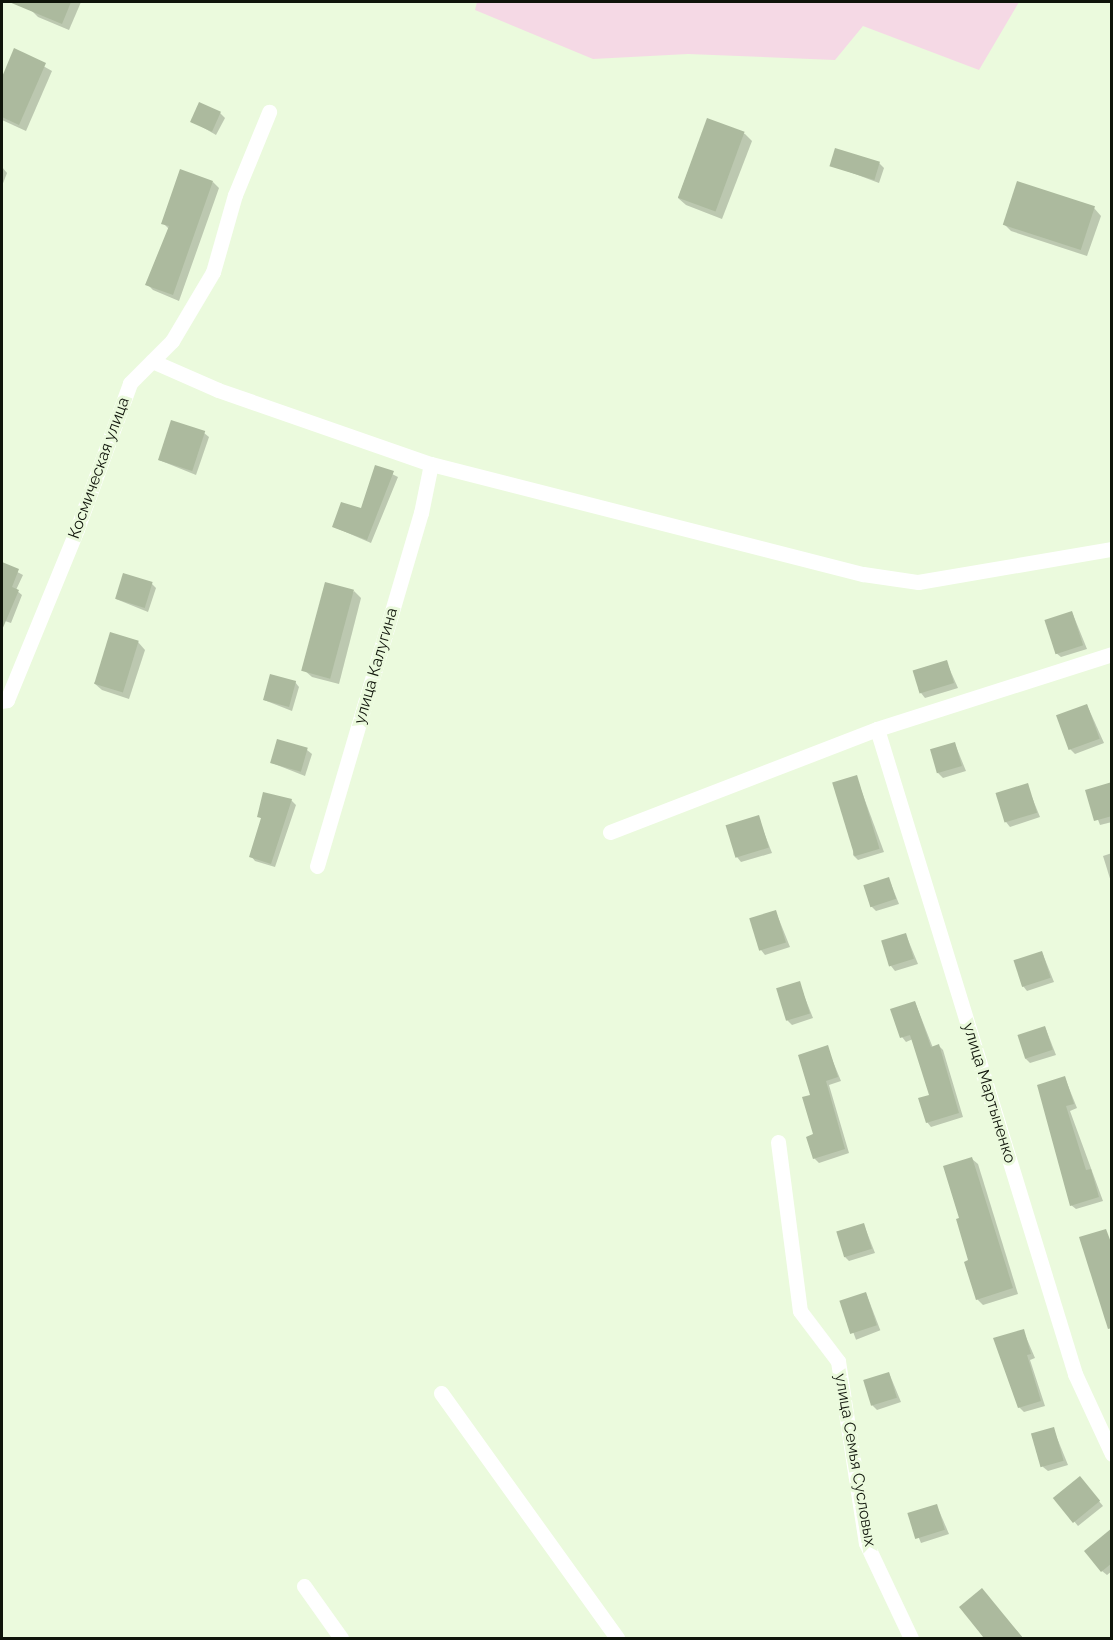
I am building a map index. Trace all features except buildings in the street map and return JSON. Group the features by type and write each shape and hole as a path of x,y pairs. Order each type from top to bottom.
{"street":[{"name":"Космическая улица","path":"2,701 7,700 77,529 130,383 172,341 213,272 236,195 269,112"},
{"path":"152,361 218,390 431,464 862,574 918,582 1112,549"},
{"name":"улица Калугина","path":"317,866 421,513 431,464"},
{"path":"610,832 877,729 1112,654"},
{"name":"улица Мартыненко","path":"877,729 1076,1374 1112,1454"},
{"name":"улица Семья Сусловых","path":"778,1142 800,1311 838,1361 866,1543 911,1638"},
{"path":"441,1393 617,1638"},
{"path":"304,1586 341,1638"}],"shaded area":[{"path":"477,2 1019,2 979,70 863,26 835,60 688,54 593,59 475,10"}]}
